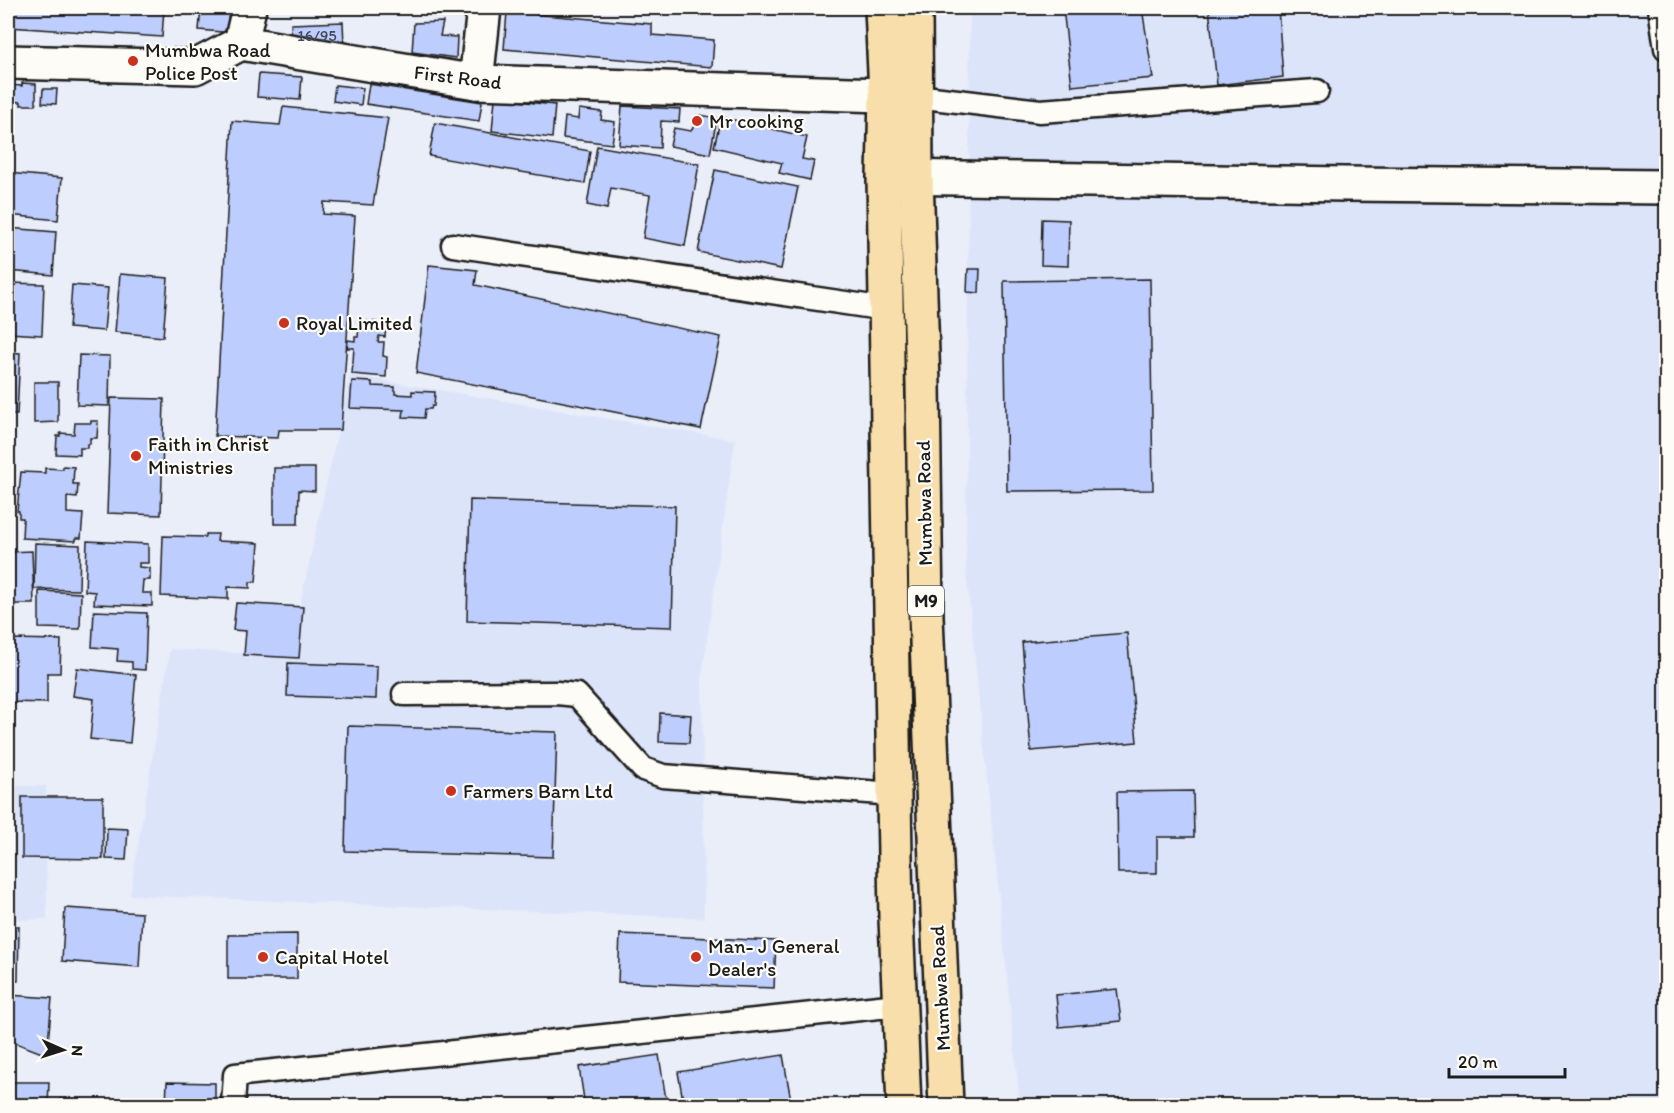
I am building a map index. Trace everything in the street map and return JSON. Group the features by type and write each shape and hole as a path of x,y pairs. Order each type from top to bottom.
{"main road":[{"name":"Mumbwa Road","path":"882,8 916,177 926,616 946,1106"},
{"name":"Mumbwa Road","path":"904,1106 898,1005 893,794 884,177 901,95 915,8"}],"street":[{"path":"8,62 195,67 241,43 249,8"},
{"path":"476,82 484,8"},
{"name":"First Road","path":"241,43 476,82 901,95"},
{"path":"884,177 1666,186"}],"lane":[{"path":"1660,8 1666,48"},
{"path":"901,95 1040,111 1317,91"},
{"path":"453,245 886,309"},
{"path":"404,694 576,694 643,769 663,776 893,794"},
{"path":"233,1106 234,1075 898,1005"}],"shaded area":[{"path":"970,8 1666,8 1666,1105 1020,1105 966,570"},
{"name":"Farmers Barn Ltd","path":"350,375 735,440 702,676 704,918 130,895 170,649 289,656"},
{"path":"8,786 46,786 47,919 8,920"}],"building":[{"path":"8,8 164,8 162,37 8,27"},
{"path":"201,8 258,8 256,35 199,30"},
{"path":"306,8 345,8 345,11"},
{"path":"1063,8 1142,8 1153,78 1072,86"},
{"path":"1209,8 1278,8 1283,77 1217,85"},
{"path":"507,12 652,24 652,35 714,40 712,67 504,49"},
{"path":"343,22 344,45 292,47 291,24"},
{"path":"443,22 440,36 457,37 456,58 412,52 414,23"},
{"path":"259,74 302,77 300,100 257,97"},
{"path":"22,83 36,84 36,105 21,105 21,102 8,101 8,85 22,86"},
{"path":"369,84 482,102 479,121 366,104"},
{"path":"335,85 363,88 361,105 333,101"},
{"path":"43,89 57,89 56,104 42,103"},
{"path":"495,99 555,105 552,138 492,131"},
{"path":"622,106 680,109 679,122 661,121 660,148 619,145"},
{"name":"Royal Limited","path":"283,107 388,118 373,205 324,202 323,214 355,216 341,430 279,430 278,438 215,436 232,121 280,125"},
{"path":"579,109 602,112 601,120 615,122 612,144 563,138 565,117 578,119"},
{"path":"700,115 717,118 710,154 670,146 674,128 691,131"},
{"path":"721,117 807,137 802,159 814,161 810,180 779,173 782,163 714,147"},
{"path":"435,123 590,151 585,183 429,156"},
{"path":"597,146 699,164 685,246 643,238 650,195 611,188 607,209 587,205"},
{"path":"715,170 798,187 781,269 698,252"},
{"path":"8,173 62,178 58,220 8,215"},
{"path":"1042,219 1069,220 1068,266 1041,265"},
{"path":"8,228 56,232 53,275 8,271"},
{"name":"Royal Limited","path":"429,265 477,270 475,285 721,337 701,429 416,373"},
{"path":"968,269 980,269 979,293 967,292"},
{"path":"120,274 168,278 163,337 115,332"},
{"path":"1150,279 1153,490 1007,491 1004,281"},
{"path":"8,283 44,284 42,335 8,333"},
{"path":"72,285 108,288 104,331 69,328"},
{"path":"362,321 376,322 375,325 386,326 385,337 379,336 378,342 384,342 383,356 387,357 386,377 352,374 354,348 347,348 348,340 355,341 355,337 358,337 359,325 362,325"},
{"path":"8,352 20,353 17,415 8,414"},
{"path":"79,355 110,356 109,406 77,405"},
{"path":"352,381 372,382 372,386 395,387 395,394 412,395 412,391 435,392 434,406 431,409 425,409 424,418 403,417 404,410 350,408"},
{"path":"34,382 58,382 58,422 34,423"},
{"name":"Faith in Christ Ministries","path":"111,398 164,399 161,515 107,513"},
{"path":"91,421 98,421 97,438 90,438 87,448 80,448 80,455 56,454 57,436 60,436 60,433 74,434 75,423 91,423"},
{"path":"63,466 74,467 73,484 78,484 77,498 67,497 67,513 83,514 81,538 76,538 76,541 22,538 23,518 19,518 19,511 17,511 21,472 45,473 45,468 63,469"},
{"path":"274,468 315,468 315,491 299,490 298,524 274,524"},
{"path":"470,500 675,506 672,627 467,621"},
{"path":"206,534 218,534 217,541 259,543 256,582 250,582 250,588 228,587 228,599 161,596 163,536 206,537"},
{"path":"87,541 148,544 148,563 139,563 139,567 150,568 150,580 143,580 142,593 152,593 152,606 94,604 95,592 85,591"},
{"path":"35,543 80,545 79,590 34,589"},
{"path":"32,551 34,604 8,604 8,552"},
{"path":"39,591 81,593 80,629 39,628"},
{"path":"236,603 303,607 299,658 244,655 246,631 233,630"},
{"path":"94,611 147,613 145,670 132,669 132,662 117,661 118,649 92,647"},
{"path":"1127,633 1137,742 1031,751 1022,642"},
{"path":"10,639 61,640 60,673 47,673 47,703 9,702"},
{"path":"288,663 377,666 376,699 287,696"},
{"path":"77,668 136,675 130,743 90,739 94,699 73,696"},
{"path":"660,713 691,715 689,743 659,742"},
{"name":"Farmers Barn Ltd","path":"348,726 557,732 553,857 345,851"},
{"path":"1193,791 1194,837 1157,837 1157,873 1118,873 1117,792"},
{"path":"22,797 103,797 103,859 22,858"},
{"path":"107,828 128,829 126,860 106,859"},
{"path":"65,908 142,913 139,967 62,961"},
{"path":"8,926 19,926 18,981 8,981"},
{"name":"Capital Hotel","path":"297,934 297,979 228,979 228,935"},
{"path":"620,934 776,941 774,988 618,982"},
{"path":"1117,989 1121,1021 1059,1027 1056,995"},
{"path":"8,995 52,998 47,1055 8,1040"},
{"path":"659,1055 667,1106 585,1106 579,1067"},
{"path":"783,1055 792,1106 684,1106 678,1072"},
{"path":"8,1082 49,1082 48,1106 8,1106"},
{"path":"167,1082 215,1083 215,1106 166,1106"},
{"path":"60,1099 103,1102 103,1106 59,1106"}],"place":[{"name":"Mumbwa Road Police Post","path":"133,61"},
{"name":"Mr cooking","path":"697,121"},
{"name":"Royal Limited","path":"284,323"},
{"name":"Faith in Christ Ministries","path":"136,456"},
{"name":"Farmers Barn Ltd","path":"451,791"},
{"name":"Capital Hotel","path":"263,957"},
{"name":"Man- J General Dealer's","path":"696,957"}]}
